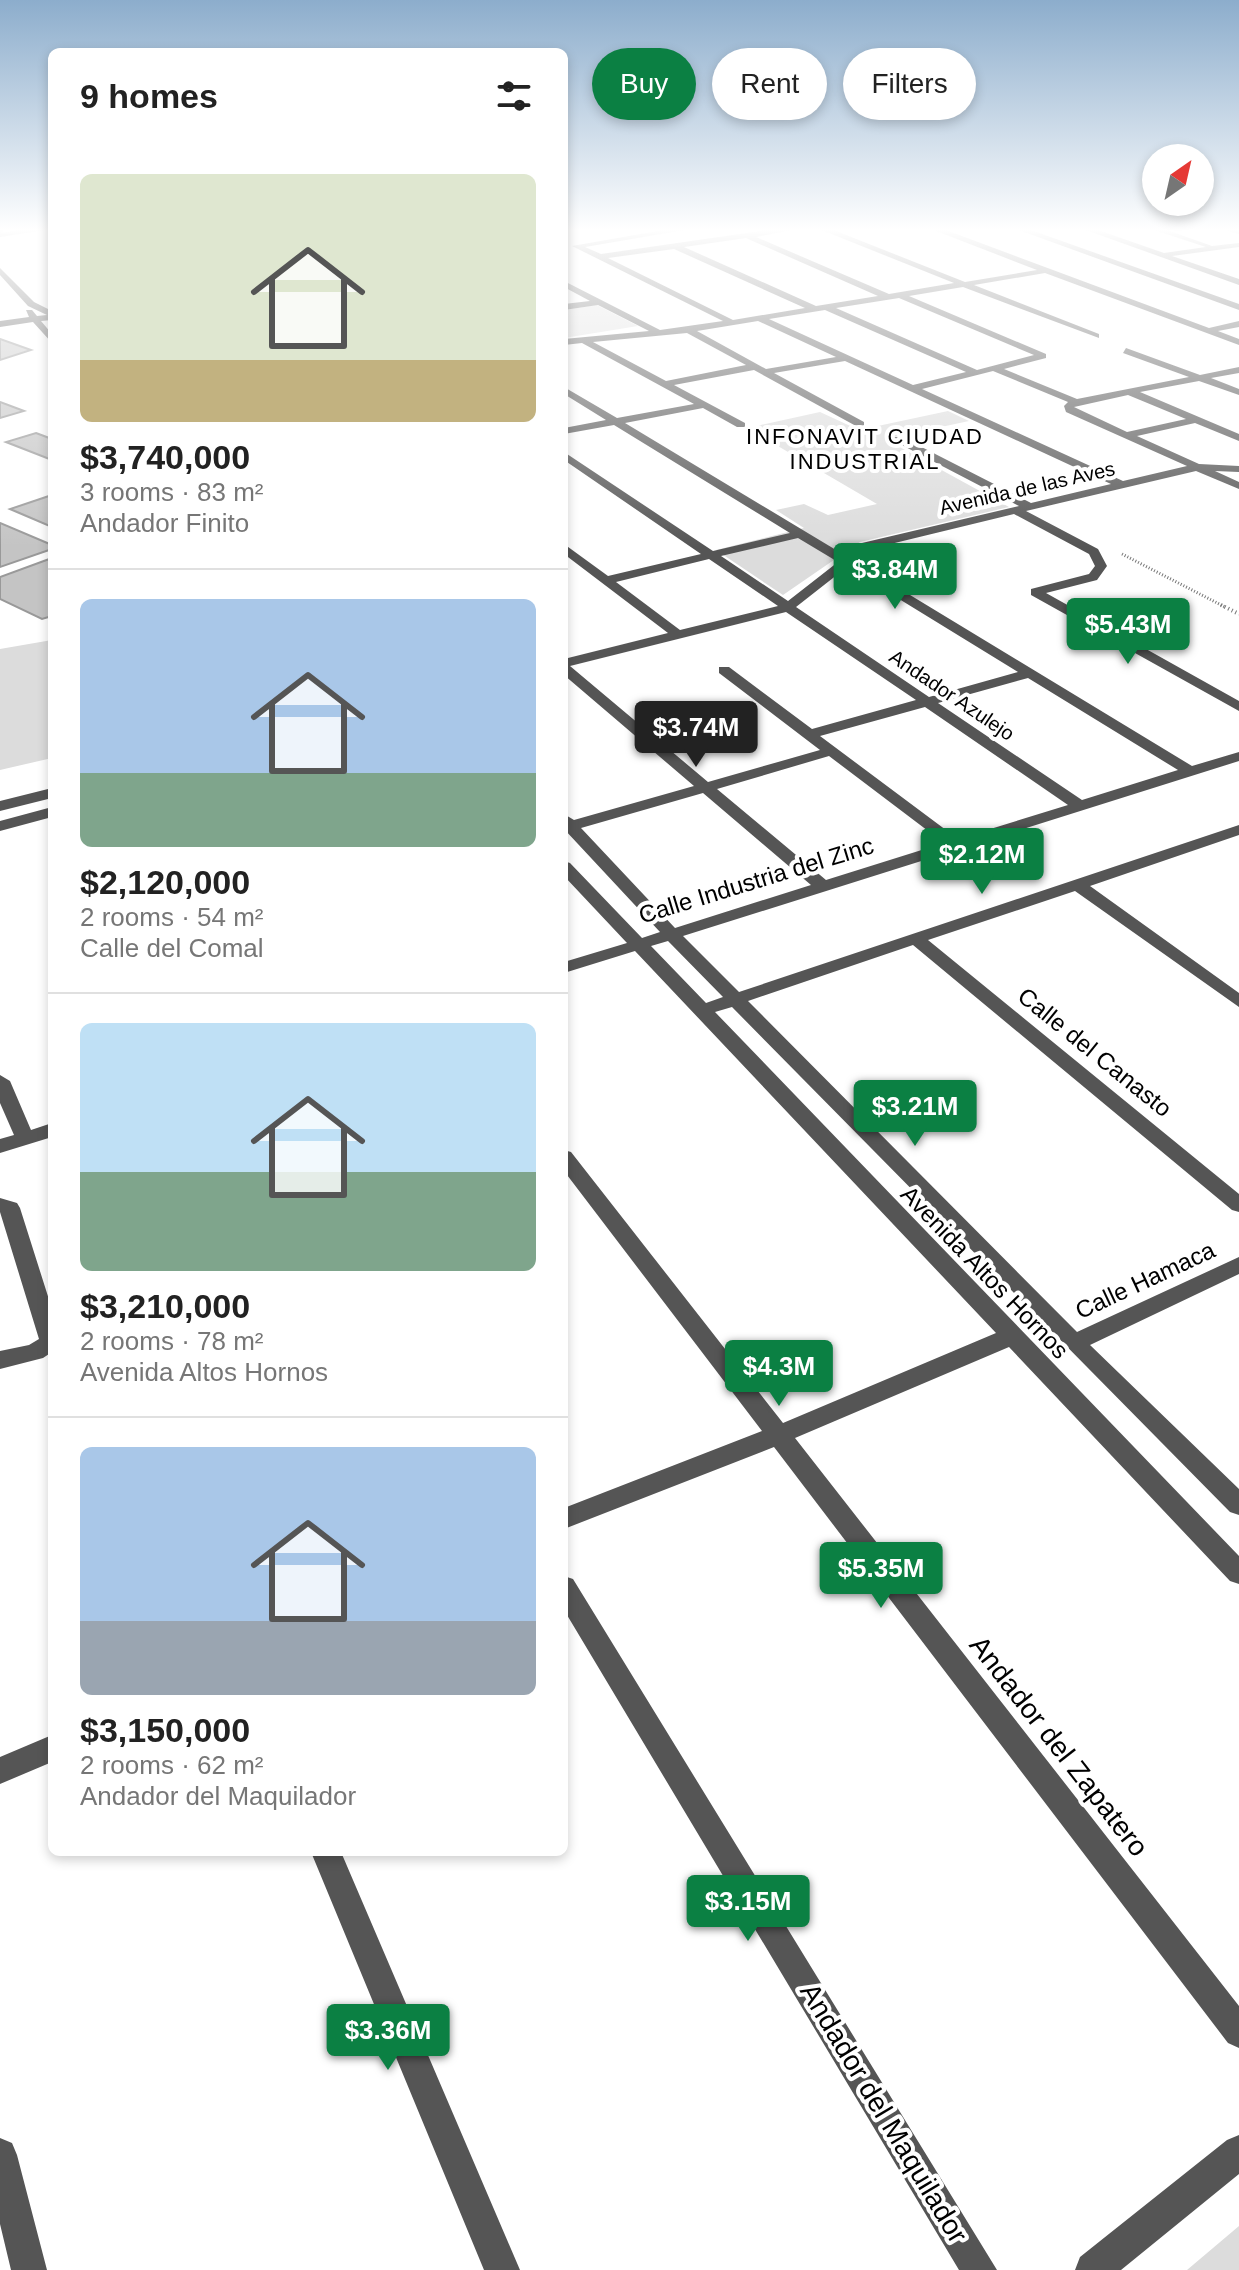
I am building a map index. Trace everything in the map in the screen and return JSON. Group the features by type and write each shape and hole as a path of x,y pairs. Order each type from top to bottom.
{"street":[{"path":"568,342 624,335"},
{"path":"697,335 860,424"},
{"path":"796,335 1124,486"},
{"path":"890,335 974,372"},
{"path":"910,389 1043,356 994,335"},
{"path":"1218,335 1239,342"},
{"path":"583,340 741,425"},
{"path":"1126,351 1239,392"},
{"path":"663,384 846,358"},
{"path":"994,368 1076,402"},
{"path":"1239,370 1076,402 1069,406 1070,410 1239,486"},
{"path":"568,392 1190,771"},
{"path":"1130,392 1239,438"},
{"path":"568,430 705,405"},
{"path":"1127,435 1196,420"},
{"path":"1217,429 1239,424"},
{"path":"898,439 1032,508"},
{"name":"Andador Azulejo","path":"568,458 1080,806"},
{"name":"Avenida de las Aves","path":"568,664 787,608 866,546 1198,467 1239,469"},
{"path":"1017,511 1094,552 1101,566 1093,577 1035,592 1239,707"},
{"path":"607,580 803,533"},
{"path":"568,551 678,635"},
{"path":"568,668 824,887"},
{"path":"724,670 956,845"},
{"path":"810,734 1031,673"},
{"path":"568,822 832,751"},
{"name":"Calle Industria del Zinc","path":"568,967 1239,756"},
{"path":"0,806 48,794"},
{"path":"0,826 48,813"},
{"name":"Avenida Altos Hornos","path":"568,823 672,935 1074,1343 1239,1505"},
{"path":"701,1011 1239,830"},
{"path":"1220,837 1239,849"},
{"name":"Avenida Altos Hornos","path":"568,870 1010,1337 1239,1573"},
{"path":"1078,885 1239,1002"},
{"name":"Calle del Canasto","path":"917,940 1239,1205"},
{"path":"0,1081 25,1138"},
{"path":"0,1146 48,1131"},
{"name":"Andador del Zapatero","path":"568,1162 1239,2032"},
{"path":"0,1205 10,1208 48,1332"},
{"name":"Calle Hamaca","path":"1074,1343 1239,1265"},
{"path":"568,1517 778,1435 1010,1337"},
{"path":"0,1360 35,1352 48,1344"},
{"name":"Andador del Maquilador","path":"568,1594 979,2270"},
{"path":"0,1771 48,1750"},
{"path":"328,1856 502,2270"},
{"path":"1093,2270 1239,2152"},
{"path":"0,2155 29,2270"}],"path":[{"path":"1113,549 1239,614"}],"shaded area":[{"path":"948,411 969,421 885,439 1009,507 860,542 783,595 716,550 804,528 776,510 804,504 828,515 877,504 747,428 820,412 859,430"},
{"path":"48,641 48,759 0,770 0,649"},
{"path":"1239,2226 1239,2270 1187,2270"}],"building":[{"path":"0,339 31,350 0,360"},
{"path":"0,402 24,411 0,418"},
{"path":"36,433 48,438 48,458 6,442"},
{"path":"48,496 48,525 10,509"},
{"path":"0,523 48,543 48,550 0,567"},
{"path":"48,559 48,617 42,619 0,599 0,577"}],"district":[{"name":"INFONAVIT CIUDAD INDUSTRIAL","path":"865,448"}]}
